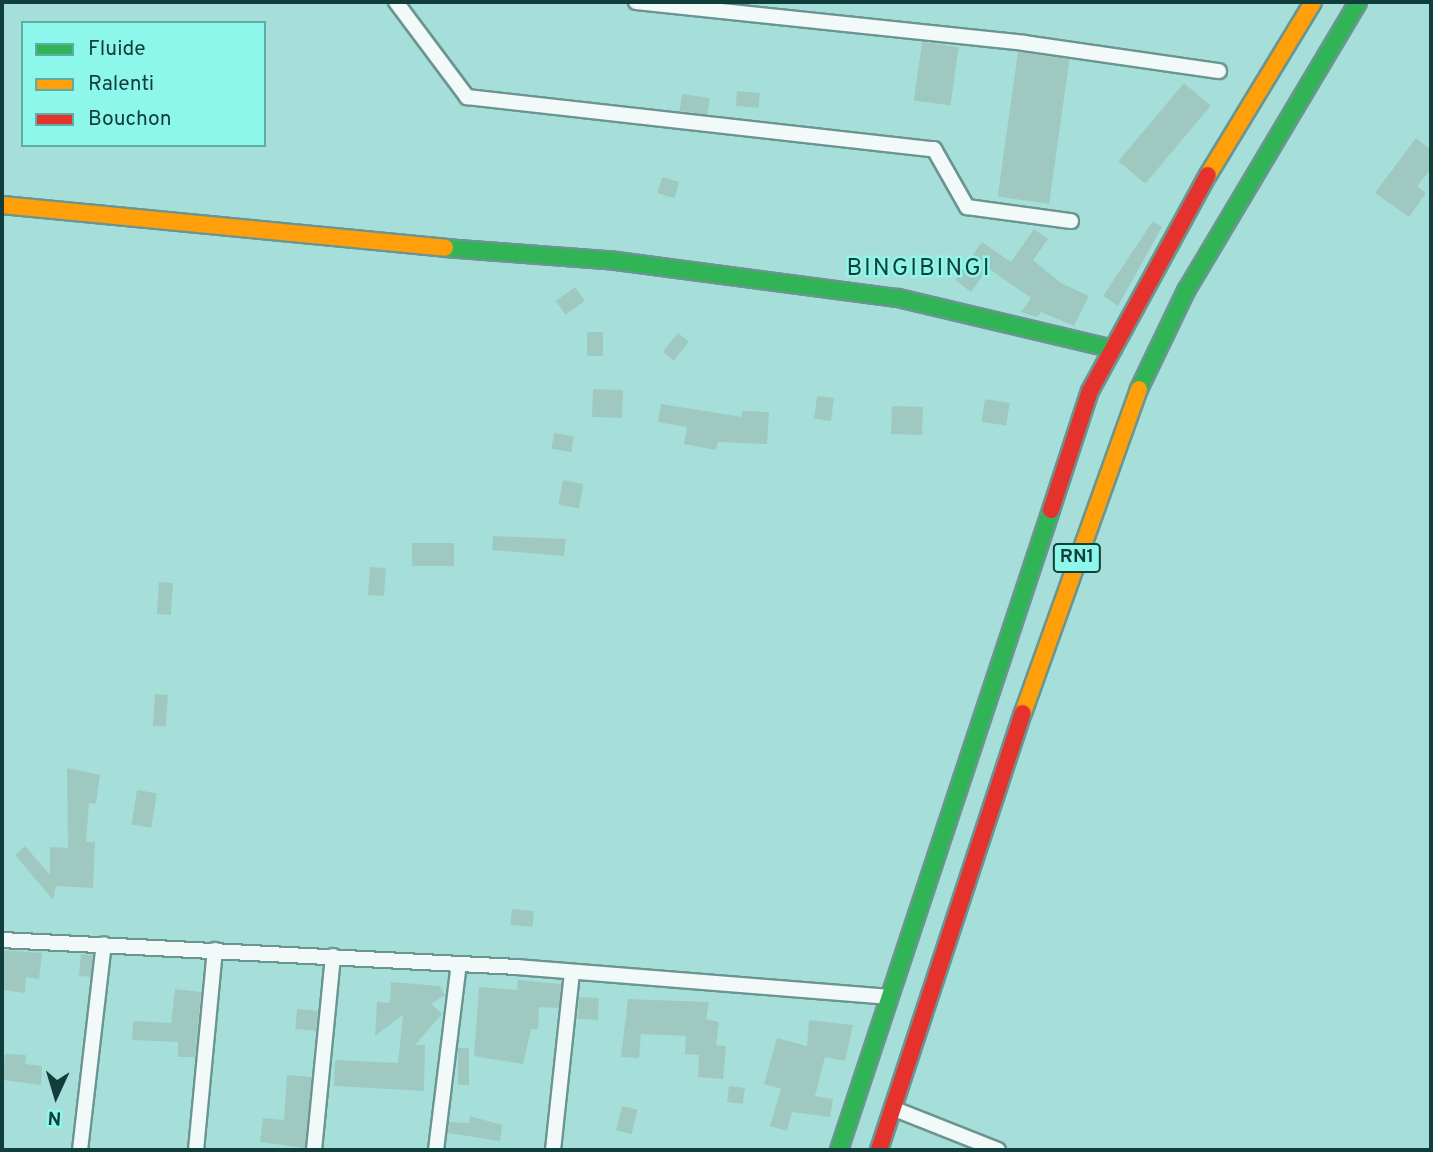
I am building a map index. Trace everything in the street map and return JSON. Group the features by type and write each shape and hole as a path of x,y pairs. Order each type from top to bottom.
{"main road":[{"name":"RN1","path":"839,1150 1041,528 1090,391 1214,166 1312,2"},
{"name":"RN1","path":"879,1150 989,806 1127,414 1186,291 1358,2"},
{"path":"2,205 281,235 616,261 795,283 898,298 1113,349"}],"street":[{"path":"396,2 467,97 934,149 967,207 1071,221"},
{"path":"636,2 1024,43 1219,71"},
{"path":"2,940 333,956 890,996"},
{"path":"79,1150 104,944"},
{"path":"196,1150 215,950"},
{"path":"314,1150 333,956"},
{"path":"436,1150 459,964"},
{"path":"553,1150 572,974"},
{"path":"892,1108 998,1150"}],"building":[{"path":"922,42 959,47 950,106 914,100"},
{"path":"1018,52 1069,59 1049,204 998,197"},
{"path":"1184,83 1211,105 1145,184 1118,161"},
{"path":"737,91 760,93 759,108 736,106"},
{"path":"682,94 710,98 707,115 680,111"},
{"path":"1416,138 1431,150 1431,169 1417,186 1426,193 1409,217 1375,193"},
{"path":"662,177 679,182 675,198 657,193"},
{"path":"1153,221 1162,227 1118,306 1103,296"},
{"path":"1034,229 1048,239 1033,260 1061,283 1089,296 1074,326 1041,312 1037,317 1021,312 1031,298 988,268 971,292 955,280 982,242 1011,262"},
{"path":"575,287 585,301 566,315 556,301"},
{"path":"587,332 603,332 603,356 587,356"},
{"path":"678,333 689,342 674,360 663,352"},
{"path":"593,389 623,390 622,418 592,417"},
{"path":"817,396 834,398 831,421 814,419"},
{"path":"985,399 1010,403 1006,426 981,422"},
{"path":"661,404 742,417 742,411 769,412 767,444 718,442 716,450 684,444 687,427 658,422"},
{"path":"892,406 923,407 922,435 891,434"},
{"path":"554,433 574,436 571,452 551,449"},
{"path":"563,480 584,484 579,509 558,505"},
{"path":"493,536 566,539 564,556 492,550"},
{"path":"412,543 454,543 454,566 412,566"},
{"path":"370,567 386,568 384,596 368,595"},
{"path":"159,582 173,583 171,615 157,614"},
{"path":"155,694 168,695 166,727 153,726"},
{"path":"67,768 100,775 96,804 89,803 86,842 95,842 93,888 56,886 53,900 15,855 25,846 50,875 50,847 68,848"},
{"path":"137,790 157,793 151,828 132,825"},
{"path":"512,909 534,911 533,927 511,925"},
{"path":"2,950 42,953 39,979 26,977 25,993 2,990"},
{"path":"81,954 93,955 91,977 79,976"},
{"path":"518,980 561,984 559,1008 539,1007 538,1029 531,1029 523,1064 474,1056 479,987 517,990"},
{"path":"391,982 440,986 445,995 431,1004 442,1014 415,1045 425,1045 424,1091 334,1086 335,1060 398,1063 403,1015 375,1036 377,1002 390,1003"},
{"path":"175,989 201,992 195,1057 178,1057 178,1042 132,1040 133,1021 171,1023"},
{"path":"579,997 599,998 598,1020 578,1019"},
{"path":"628,999 709,1002 706,1019 719,1022 716,1045 726,1046 723,1079 698,1077 699,1055 685,1054 686,1036 641,1034 639,1058 621,1057"},
{"path":"297,1009 318,1011 316,1031 295,1029"},
{"path":"809,1020 853,1025 845,1061 825,1057 815,1096 833,1099 830,1117 792,1112 787,1131 770,1126 781,1089 764,1084 777,1038 807,1046"},
{"path":"458,1048 469,1048 469,1085 458,1085"},
{"path":"5,1054 26,1055 25,1064 42,1066 41,1085 3,1080"},
{"path":"287,1075 312,1077 305,1148 260,1142 263,1118 284,1120"},
{"path":"729,1086 745,1088 743,1104 727,1102"},
{"path":"622,1106 638,1110 631,1134 616,1130"},
{"path":"470,1116 502,1125 500,1141 448,1133 449,1122 469,1123"}],"traffic: fast":[{"path":"1139,389 1186,291 1358,2"},
{"path":"445,248 616,261 898,298 1113,349"},
{"path":"839,1150 1051,510"}],"traffic: slow":[{"path":"1208,175 1313,2"},
{"path":"2,205 445,248"},
{"path":"1023,713 1139,389"}],"traffic: jam":[{"path":"1051,510 1090,391 1208,175"},
{"path":"879,1150 1023,713"}],"district":[{"name":"BINGIBINGI","path":"919,270"}]}
